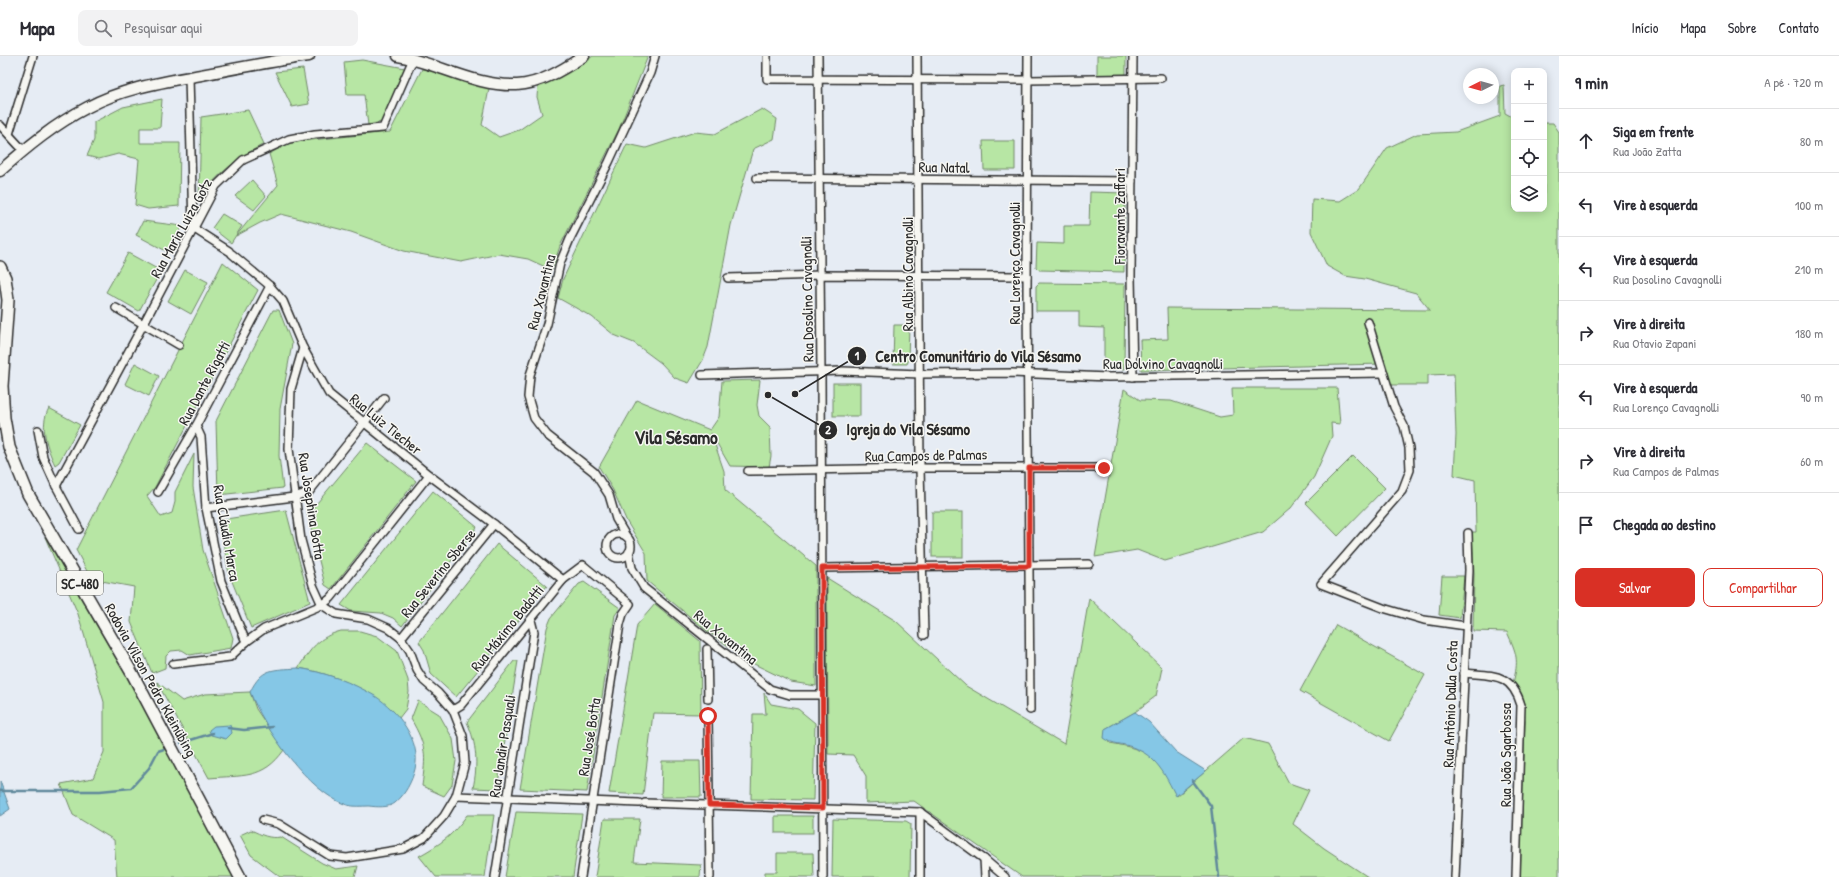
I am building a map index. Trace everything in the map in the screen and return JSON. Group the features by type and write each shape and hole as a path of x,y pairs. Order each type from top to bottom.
{"main road":[{"path":"0,171 23,150 64,121 88,107 112,96 141,87 189,77 309,56"},
{"path":"398,56 413,59 471,78 495,84 518,85 537,81 584,56"},
{"name":"Rodovia Vilson Pedro Kleinübing","path":"0,267 5,278 8,300 2,386 4,418 9,447 28,494 133,675 240,877"}],"street":[{"path":"10,134 33,56"},
{"name":"Rua Xavantina","path":"626,536 616,519 609,495 594,472 547,435 534,418 528,397 530,375 547,324 560,263 570,238 609,162 650,73 655,56"},
{"path":"767,56 768,79 1028,80 1161,78"},
{"name":"Rua Dosolino Cavagnolli","path":"818,56 823,877"},
{"name":"Rua Albino Cavagnolli","path":"918,56 920,468 924,635"},
{"name":"Rua Lorenço Cavagnolli","path":"1028,56 1027,276 1030,710"},
{"name":"Fioravante Zaffari","path":"1133,56 1133,377"},
{"name":"Rua Maria Luiza Gotz","path":"56,486 216,186 243,160 289,139 315,134 383,128 413,59"},
{"path":"189,77 193,228"},
{"path":"0,125 10,134 23,150"},
{"name":"Rua Natal","path":"757,178 1027,182 1132,181"},
{"name":"Rua Luiz Tiecher","path":"193,228 231,252 270,286 283,302 303,348 329,394 563,580"},
{"path":"728,278 820,275 1027,276"},
{"name":"Rua Dante Rigatti","path":"158,492 196,426 270,286"},
{"path":"116,308 179,344"},
{"path":"1368,322 1394,407 1404,426 1409,448 1410,470 1402,492 1321,584 1383,608 1424,620 1466,626"},
{"name":"Rua Josephina Botta","path":"303,348 291,389 289,449 294,497 301,540 313,585 322,605"},
{"name":"Rua Dolvino Cavagnolli","path":"702,375 821,372 1028,374 1133,377 1384,373"},
{"path":"206,508 294,497 308,492 384,398"},
{"name":"Rua Cláudio Marca","path":"196,426 201,437 206,508 221,581 246,642"},
{"path":"38,430 43,457 56,486 79,529"},
{"name":"Rua Campos de Palmas","path":"748,471 920,468 1104,468"},
{"path":"173,664 230,657 246,642 264,629 322,605 331,598 429,475"},
{"path":"616,519 606,548 610,555 632,568"},
{"name":"Rua Severino Sberse","path":"401,638 494,524"},
{"name":"Rua Antônio Dalla Costa","path":"1455,877 1469,570 1468,532"},
{"path":"610,536 618,533 626,536 631,545 629,552 632,568"},
{"path":"617,558 624,557 629,552"},
{"path":"822,568 1089,564"},
{"name":"Rua Máximo Badotti","path":"453,710 461,705 563,580 583,565 630,604"},
{"name":"Rua Xavantina","path":"632,568 644,588 770,689 790,695 822,695"},
{"name":"Rua José Botta","path":"581,877 620,624 623,614 630,604"},
{"path":"263,820 279,824 330,856 347,858 404,849 424,838 444,816 456,796 465,763 463,736 453,710 438,693 424,681 417,670 410,651 401,638 388,628 368,619 336,614 322,605"},
{"name":"Rua Jandir Pasquali","path":"495,877 534,632 531,620"},
{"path":"708,649 708,699"},
{"name":"Rua João Sgarbossa","path":"1464,673 1502,678 1511,684 1517,691 1521,705 1516,877"},
{"path":"708,716 710,877"},
{"path":"456,796 920,812 984,859 1005,877"},
{"path":"920,812 920,877"},
{"path":"984,859 984,877"}],"green space":[{"path":"593,56 648,56 619,129 560,246 552,270 528,259 499,254 461,262 404,251 351,232 281,214 236,236 278,185 269,154 291,142 390,132 422,69 471,80 489,89 482,125 499,137 519,130 542,114 537,97 538,85 581,64"},
{"path":"1097,56 1126,56 1126,76 1097,76"},
{"path":"362,60 405,68 382,122 368,125 364,95 347,95 344,62"},
{"path":"303,69 309,104 292,107 275,72"},
{"path":"1504,85 1505,113 1511,116 1511,212 1547,212 1547,123 1553,123 1559,132 1559,877 1520,877 1525,720 1519,693 1513,683 1516,668 1516,657 1507,632 1473,631 1474,574 1472,532 1476,532 1475,480 1454,475 1456,435 1454,374 1428,375 1428,385 1391,385 1382,364 1141,370 1140,340 1168,339 1167,308 1430,310 1416,293 1365,279 1345,276 1327,266 1311,232 1312,199 1340,201 1359,189 1387,148 1417,134 1456,132 1500,116 1500,86"},
{"path":"162,99 160,128 140,128 140,143 180,143 179,206 148,209 135,205 139,159 118,154 99,159 87,156 94,140 94,122 123,107"},
{"path":"762,109 777,119 774,139 753,149 731,225 708,347 703,360 689,383 675,378 661,363 634,343 614,335 592,317 558,298 563,279 627,144 646,148 695,132 715,134"},
{"path":"248,110 264,144 236,161 213,182 199,199 201,117"},
{"path":"983,141 1015,141 1015,170 984,170"},
{"path":"252,180 266,196 254,210 235,196"},
{"path":"1090,192 1125,193 1124,272 1039,270 1036,267 1037,243 1064,244 1064,226 1089,226"},
{"path":"222,214 242,226 231,243 212,228"},
{"path":"143,221 182,226 168,252 136,235"},
{"path":"128,253 161,271 139,311 106,292"},
{"path":"223,262 258,290 155,487 147,496 161,517 172,513 175,502 175,492 194,454 193,487 203,550 233,638 231,648 190,655 182,650 171,651 166,656 165,668 152,673 131,622 134,587 91,579 76,550"},
{"path":"185,270 208,282 191,314 168,301"},
{"path":"1039,283 1125,284 1124,369 1104,369 1104,328 1079,327 1079,311 1036,311 1036,286"},
{"path":"273,310 279,310 292,344 280,409 279,456 283,488 218,495 216,421"},
{"path":"894,325 909,325 907,364 893,364"},
{"path":"135,363 159,376 149,396 125,384"},
{"path":"760,380 757,405 759,416 770,427 771,456 769,467 730,466 711,433 724,471 725,490 816,566 816,686 791,682 752,663 707,631 647,581 646,553 627,522 613,490 599,467 637,400 710,430 719,417 722,381"},
{"path":"833,383 860,383 860,416 833,416"},
{"path":"1232,388 1337,388 1340,424 1331,423 1332,436 1314,477 1291,508 1263,532 1165,561 1137,550 1095,557 1124,389 1140,400 1171,401 1220,417 1233,415"},
{"path":"49,408 80,425 59,462 55,465 49,451 44,429 46,415"},
{"path":"367,443 416,481 331,589 325,585 307,512 312,509"},
{"path":"1353,456 1385,488 1338,536 1306,503"},
{"path":"433,491 477,527 402,626 393,618 381,613 351,611 341,605"},
{"path":"286,510 310,602 251,628 229,574 219,520"},
{"path":"932,512 963,512 963,557 932,557"},
{"path":"45,537 129,681 234,877 117,877 114,840 73,815 61,784 93,778 104,752 104,702 78,614"},
{"path":"497,544 547,586 456,697 431,674 424,650 419,642"},
{"path":"1442,576 1464,576 1460,618 1439,615"},
{"path":"827,578 896,621 966,686 1064,744 1089,598 1162,668 1156,696 1135,712 1105,729 1110,743 1130,747 1150,756 1162,769 1177,796 1244,738 1268,744 1289,783 1309,790 1293,824 1324,848 1368,877 1022,877 914,801 866,803 866,776 853,755 828,754"},
{"path":"584,582 620,608 615,615 587,792 520,789 547,628 551,618 579,584"},
{"path":"655,604 700,641 701,714 653,713 643,795 609,793 637,625"},
{"path":"1336,625 1425,675 1389,741 1300,691"},
{"path":"341,631 360,631 377,636 397,651 408,680 409,692 406,709 399,718 378,700 353,685 340,679 298,668 311,650 321,640"},
{"path":"514,661 518,661 497,789 473,788 476,771 476,755 473,738 467,722"},
{"path":"157,682 182,701 205,694 250,692 256,709 284,750 268,767 260,771 242,776 209,778"},
{"path":"764,693 771,704 798,709 815,723 813,800 751,799 753,714 766,714"},
{"path":"418,701 439,714 453,739 456,761 452,785 444,796 422,786 424,766 423,744 411,719"},
{"path":"662,761 700,761 701,797 661,797"},
{"path":"516,812 582,814 573,877 505,877"},
{"path":"467,815 494,815 485,877 436,877 419,856 446,838"},
{"path":"775,816 813,816 813,833 775,833"},
{"path":"604,819 640,819 634,862 701,865 700,877 595,877"},
{"path":"833,819 906,821 911,824 910,877 832,877"},
{"path":"251,830 269,837 281,837 322,863 336,869 358,866 355,877 280,877 251,855 240,835"},
{"path":"777,853 813,853 814,877 765,877 765,872 777,872"}],"water":[{"path":"298,668 328,675 357,686 375,696 392,709 406,727 415,748 415,769 405,792 395,803 382,807 352,806 332,798 303,773 277,740 257,707 250,692 259,678 269,671"},
{"path":"1135,712 1149,722 1176,752 1206,771 1176,796 1164,774 1148,756 1132,747 1111,742 1104,738 1105,729"},
{"path":"230,725 232,733 226,739 211,735 209,730 214,726"},
{"path":"0,781 10,809 0,816"}],"waterway":[{"path":"228,728 244,730 272,727"},
{"path":"181,743 213,733"},
{"path":"0,791 100,791 131,788 149,768 158,751 167,748"},
{"path":"1192,780 1211,806 1219,877"}],"place":[{"name":"Centro Comunitário do Vila Sésamo","path":"795,394"},
{"name":"Igreja do Vila Sésamo","path":"768,395"}],"district":[{"name":"Vila Sésamo","path":"676,437"}],"route":[{"path":"708,716 709,805 823,808 822,568 1029,566 1029,468 1104,468"}]}
